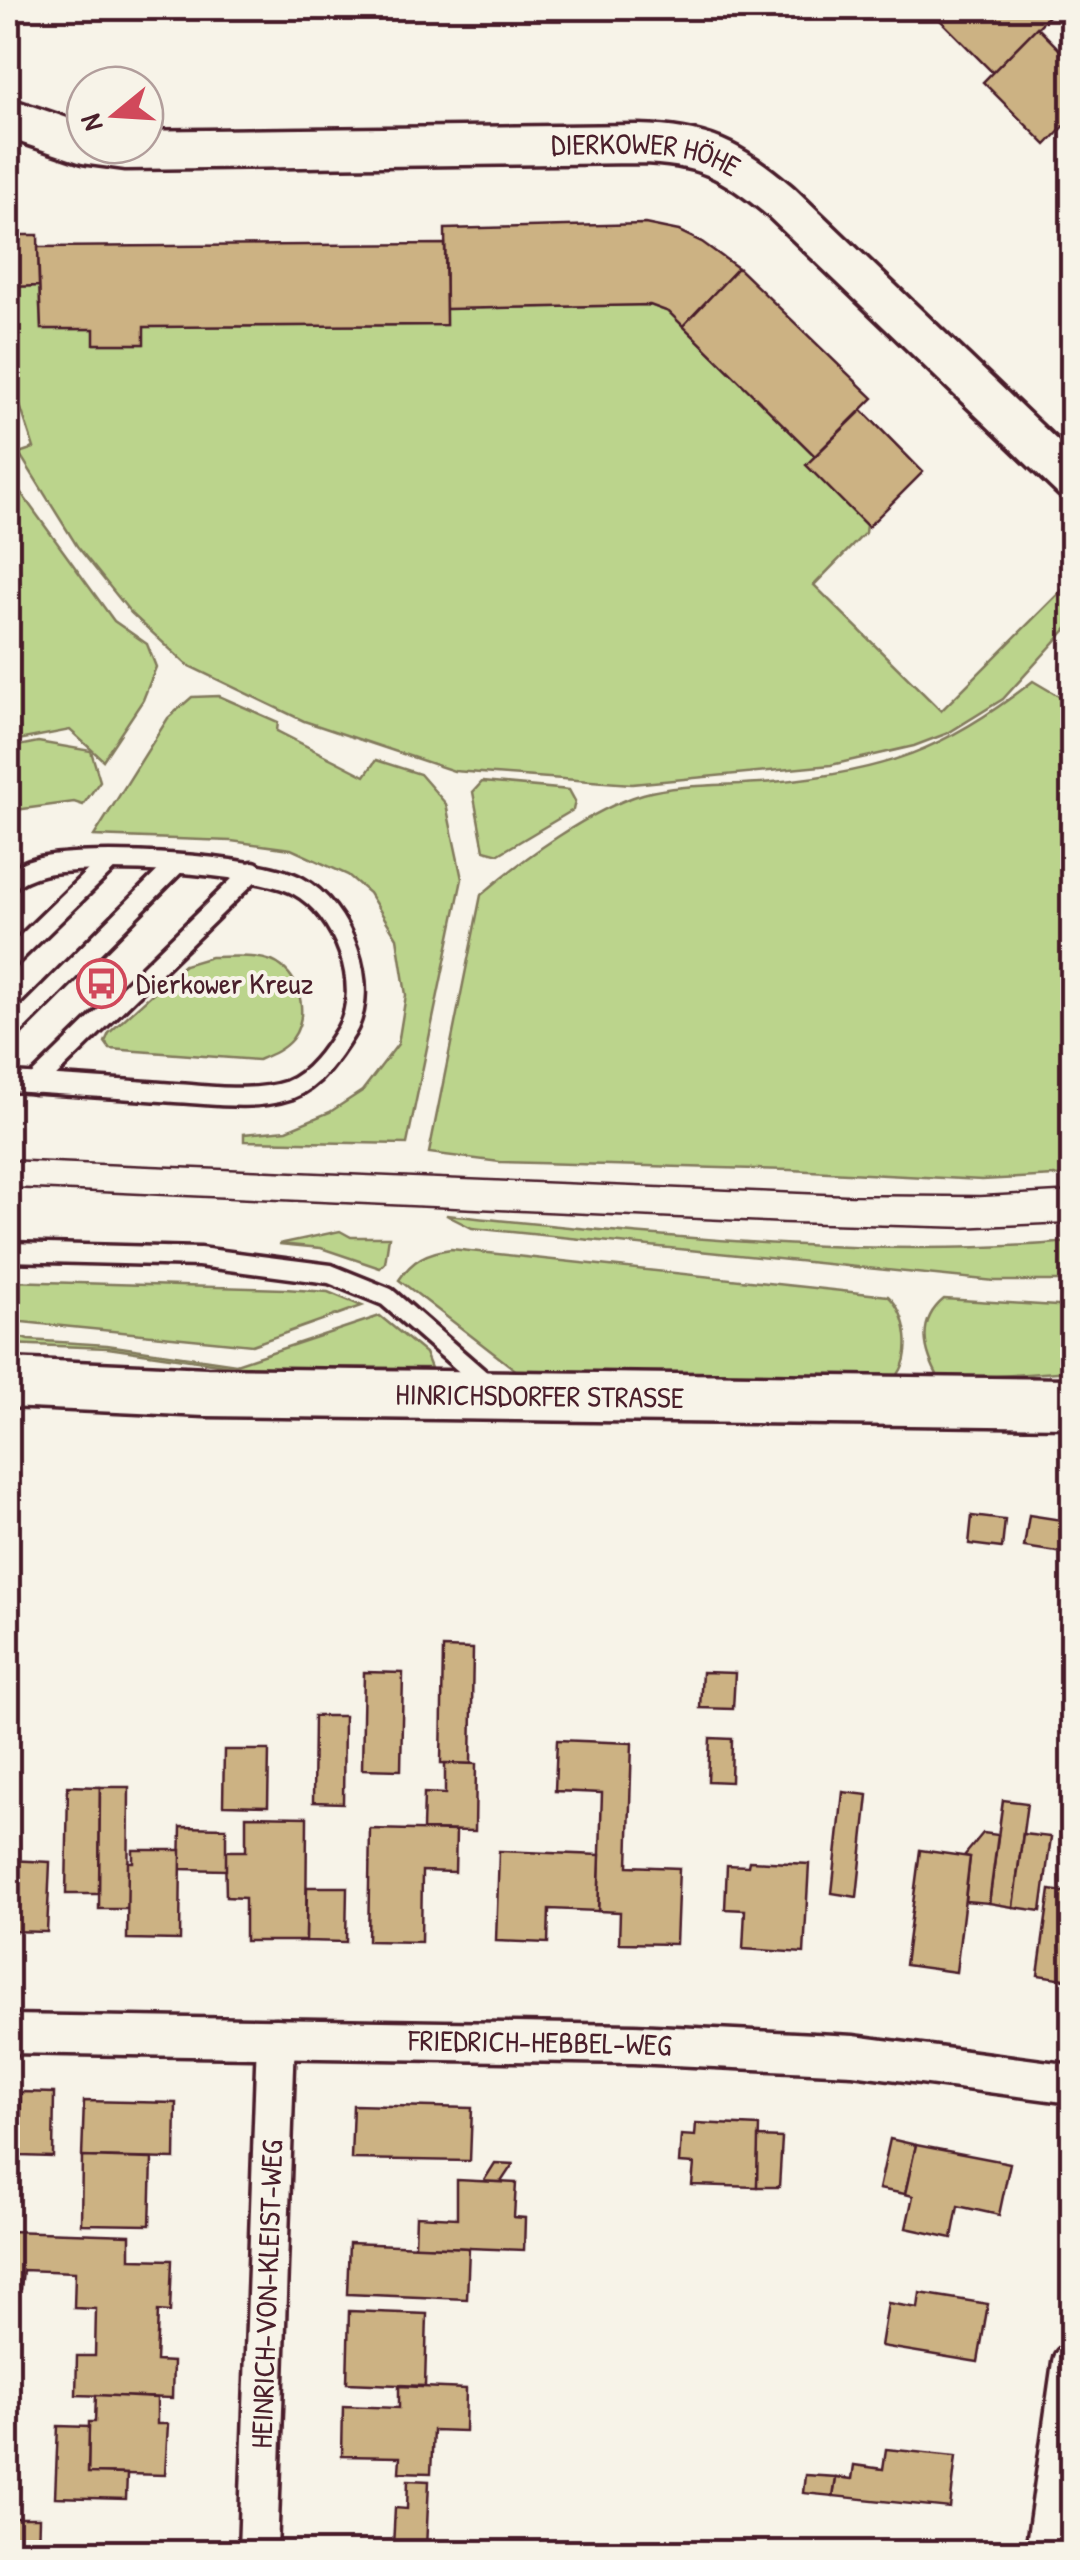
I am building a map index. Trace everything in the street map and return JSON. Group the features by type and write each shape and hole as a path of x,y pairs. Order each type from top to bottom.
{"street":[{"name":"DIERKOWER HÖHE","path":"8,118 65,137"},
{"name":"DIERKOWER HÖHE","path":"165,150 638,144 690,148 743,170 780,201 1072,481"},
{"name":"HINRICHSDORFER STRASSE","path":"8,1383 206,1392 1072,1404"},
{"name":"FRIEDRICH-HEBBEL-WEG","path":"8,2034 634,2044 853,2055 1072,2084"},
{"name":"HEINRICH-VON-KLEIST-WEG","path":"258,2552 276,2038"},
{"path":"1045,2552 1072,2363"}],"lane":[{"path":"8,960 109,862"},
{"path":"8,882 15,875 40,866 109,862 253,871 300,886 334,920 354,964 356,1013 330,1058 291,1089 240,1097 8,1082"},
{"path":"8,1034 176,865"},
{"path":"35,1084 253,871"},
{"path":"8,1252 199,1257 330,1274 386,1297 500,1396"}],"green space":[{"path":"39,286 41,329 94,329 95,344 143,344 144,327 446,325 446,309 650,305 669,312 815,456 807,465 866,525 865,533 814,585 941,711 1072,580 1072,623 1003,699 948,733 914,746 831,765 632,784 454,771 304,721 187,665 131,613 77,546 19,453 34,448 8,369 8,287"},
{"path":"8,475 114,621 147,644 156,667 143,700 103,760 70,730 8,742"},
{"path":"1033,681 1072,704 1072,1175 982,1180 500,1162 429,1153 481,895 516,867 579,823 643,794 690,786 812,778 912,754 971,724"},
{"path":"219,696 278,722 277,731 365,776 376,760 420,774 446,804 462,879 407,1144 244,1141 244,1134 287,1130 330,1112 362,1091 398,1044 406,995 397,938 369,893 348,875 291,849 231,841 94,836 168,718 192,697"},
{"path":"38,742 91,751 100,781 83,805 74,802 8,811 8,748"},
{"path":"482,782 569,790 575,801 573,810 499,854 484,850 473,792"},
{"path":"211,957 267,960 289,974 298,991 301,1011 297,1031 288,1043 258,1060 110,1049 105,1042 109,1033 184,965"},
{"path":"446,1215 837,1247 994,1247 1072,1242 1072,1281 995,1281 472,1228"},
{"path":"340,1231 351,1237 389,1237 385,1263 380,1268 321,1248 279,1244"},
{"path":"451,1249 888,1296 904,1324 905,1360 895,1378 518,1372 399,1280 421,1258"},
{"path":"8,1281 328,1292 362,1306 252,1345 22,1322 8,1318"},
{"path":"944,1299 1072,1307 1072,1371 940,1380 927,1348 926,1327"},
{"path":"380,1316 425,1353 431,1368 238,1367 108,1348 8,1344 8,1333 28,1340 107,1345 236,1364"}],"building":[{"path":"928,8 1040,8 1049,16 993,73"},
{"path":"1037,27 1072,62 1072,118 1046,145 983,82"},
{"path":"645,224 679,231 738,268 683,326 669,312 650,305 446,309 445,229"},
{"path":"8,235 38,235 39,286 8,287"},
{"path":"445,244 446,325 144,327 144,344 94,344 94,329 41,329 38,247"},
{"path":"738,268 873,398 815,456 683,326"},
{"path":"1064,288 1072,288 1072,392 1065,392"},
{"path":"862,410 923,472 868,527 806,465"},
{"path":"1029,1515 1068,1521 1064,1553 1024,1547"},
{"path":"972,1516 1005,1520 1002,1548 969,1544"},
{"path":"443,1648 473,1649 471,1764 441,1763"},
{"path":"364,1672 403,1673 401,1770 362,1769"},
{"path":"702,1672 735,1673 733,1709 700,1708"},
{"path":"314,1716 344,1716 343,1803 313,1802"},
{"path":"710,1738 732,1739 731,1782 708,1781"},
{"path":"557,1740 632,1743 628,1866 679,1868 676,1944 619,1943 620,1912 598,1911 602,1793 555,1791"},
{"path":"224,1750 269,1750 268,1806 223,1805"},
{"path":"445,1763 476,1764 475,1831 423,1830 424,1793 445,1794"},
{"path":"68,1786 100,1787 99,1894 66,1894"},
{"path":"100,1787 129,1787 128,1909 99,1909"},
{"path":"843,1792 868,1795 857,1897 832,1893"},
{"path":"1003,1800 1027,1803 1013,1907 989,1903"},
{"path":"246,1816 307,1817 306,1941 245,1941 245,1898 226,1897 225,1851 246,1851"},
{"path":"181,1827 226,1828 226,1870 180,1869"},
{"path":"370,1829 456,1831 455,1872 422,1871 421,1942 368,1941"},
{"path":"983,1833 998,1835 989,1903 965,1901 970,1857 964,1856"},
{"path":"1023,1834 1051,1837 1041,1911 1013,1907"},
{"path":"133,1850 181,1850 180,1940 127,1939 128,1862 133,1862"},
{"path":"920,1850 970,1857 956,1972 905,1965"},
{"path":"499,1851 600,1855 598,1911 549,1909 548,1943 496,1941"},
{"path":"8,1860 50,1862 47,1932 8,1931"},
{"path":"749,1861 809,1864 804,1953 743,1949 745,1910 725,1909 727,1865 748,1866"},
{"path":"307,1887 347,1887 346,1942 306,1941"},
{"path":"1050,1890 1072,1893 1072,1980 1038,1975"},
{"path":"21,2092 54,2093 53,2157 20,2156"},
{"path":"84,2101 176,2103 175,2159 82,2157"},
{"path":"353,2105 472,2108 470,2161 351,2159"},
{"path":"696,2123 759,2126 757,2187 692,2185 694,2164 679,2163 681,2135 695,2136"},
{"path":"758,2137 782,2138 779,2187 757,2187"},
{"path":"890,2139 916,2145 905,2194 879,2189"},
{"path":"916,2145 1010,2163 999,2215 958,2206 952,2238 906,2228 913,2196 905,2194"},
{"path":"82,2157 152,2159 150,2225 81,2224"},
{"path":"495,2163 513,2164 501,2182 483,2182"},
{"path":"457,2180 516,2183 514,2217 525,2218 524,2250 415,2246 416,2216 457,2218"},
{"path":"8,2231 130,2235 130,2259 172,2260 170,2312 158,2311 156,2361 173,2362 172,2398 76,2395 77,2356 95,2356 96,2309 74,2308 75,2272 23,2270 21,2289 8,2288"},
{"path":"349,2243 469,2248 467,2299 347,2294"},
{"path":"920,2293 988,2304 978,2362 881,2346 888,2303 918,2308"},
{"path":"349,2311 427,2314 425,2386 347,2383"},
{"path":"399,2386 466,2389 465,2431 433,2430 431,2473 399,2472 400,2457 342,2456 343,2406 399,2408"},
{"path":"96,2395 157,2398 157,2424 168,2424 165,2475 88,2473 89,2422 95,2422"},
{"path":"58,2426 89,2427 88,2473 127,2474 126,2499 55,2497"},
{"path":"886,2449 956,2456 950,2508 833,2496 836,2477 852,2479 854,2465 883,2469"},
{"path":"805,2475 836,2477 833,2496 803,2493"},
{"path":"408,2480 429,2481 426,2549 393,2547 395,2508 407,2509"},
{"path":"8,2518 39,2518 38,2552 8,2552"}],"tram line":[{"path":"8,1160 851,1195 980,1196 1072,1191"},
{"path":"8,1188 784,1223 962,1228 1072,1223"}],"place":[{"name":"Dierkower Kreuz","path":"101,984"}]}
